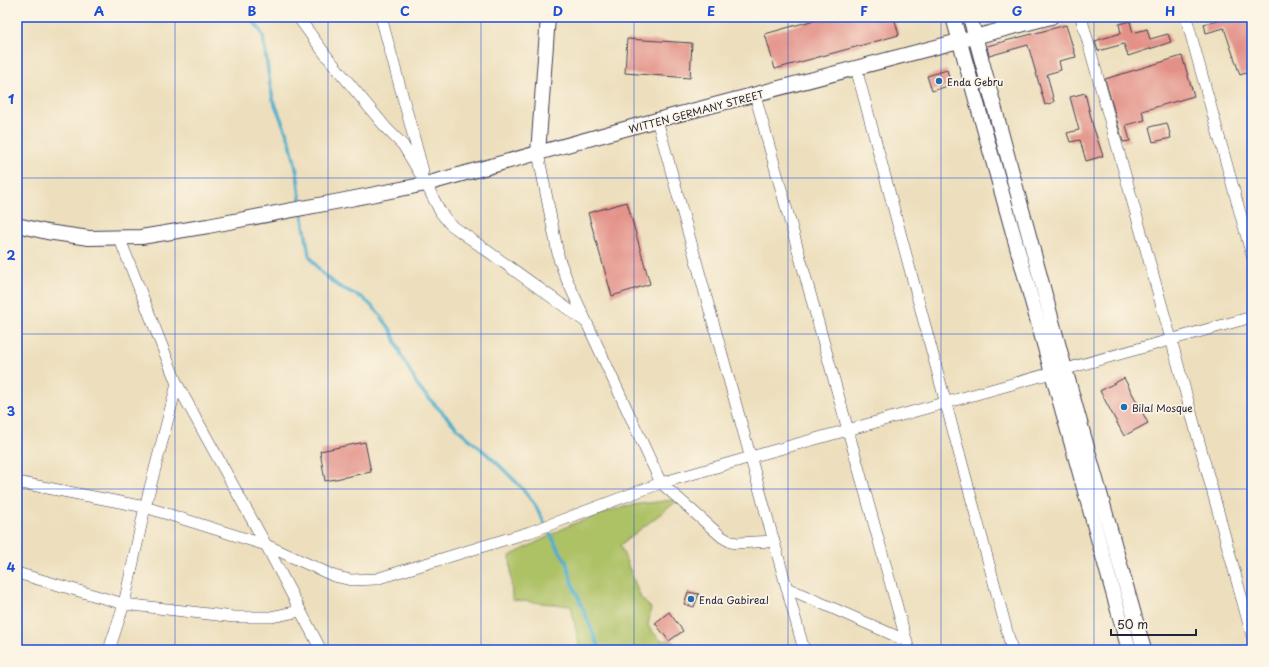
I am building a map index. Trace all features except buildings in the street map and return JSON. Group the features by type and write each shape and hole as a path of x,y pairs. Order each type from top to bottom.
{"street":[{"path":"298,17 325,54 387,129 403,145 441,213 450,224 587,323"},
{"path":"381,17 426,184"},
{"path":"548,17 538,153 559,259 567,280 661,483 722,537 731,542 774,541"},
{"path":"953,17 1058,371 1110,529 1144,650"},
{"path":"970,17 1058,371 1096,533 1129,650"},
{"name":"WITTEN GERMANY STREET","path":"17,225 67,236 88,238 141,237 170,233 426,184 657,120 1051,17"},
{"path":"1080,17 1171,339 1252,636"},
{"path":"1186,17 1252,256"},
{"path":"856,68 1012,650"},
{"path":"755,95 909,648"},
{"path":"657,120 804,650"},
{"path":"119,237 177,384 266,545 321,650"},
{"path":"17,482 145,507 266,545 334,576 351,580 376,579 564,521 661,483 751,456 1252,317"},
{"path":"109,650 124,604 145,507 177,384"},
{"path":"1096,533 1110,529"},
{"path":"17,573 124,604 234,617 271,617 300,611"},
{"path":"787,588 909,648"}],"green space":[{"path":"680,499 620,545 641,598 651,608 648,626 660,640 673,641 678,650 580,650 571,606 512,600 510,556 570,525 624,506"}],"waterway":[{"path":"249,17 258,27 263,36 273,99 290,142 297,172 301,206"},
{"path":"302,212 309,255 321,272 338,286 363,298 377,311 391,330 402,357 419,388 459,430 496,462 520,486 535,505 566,561 573,585 600,650"}],"place":[{"name":"Enda Gebru","path":"939,81"},
{"name":"Bilal Mosque","path":"1124,407"},
{"name":"Enda Gabireal","path":"691,599"}]}
